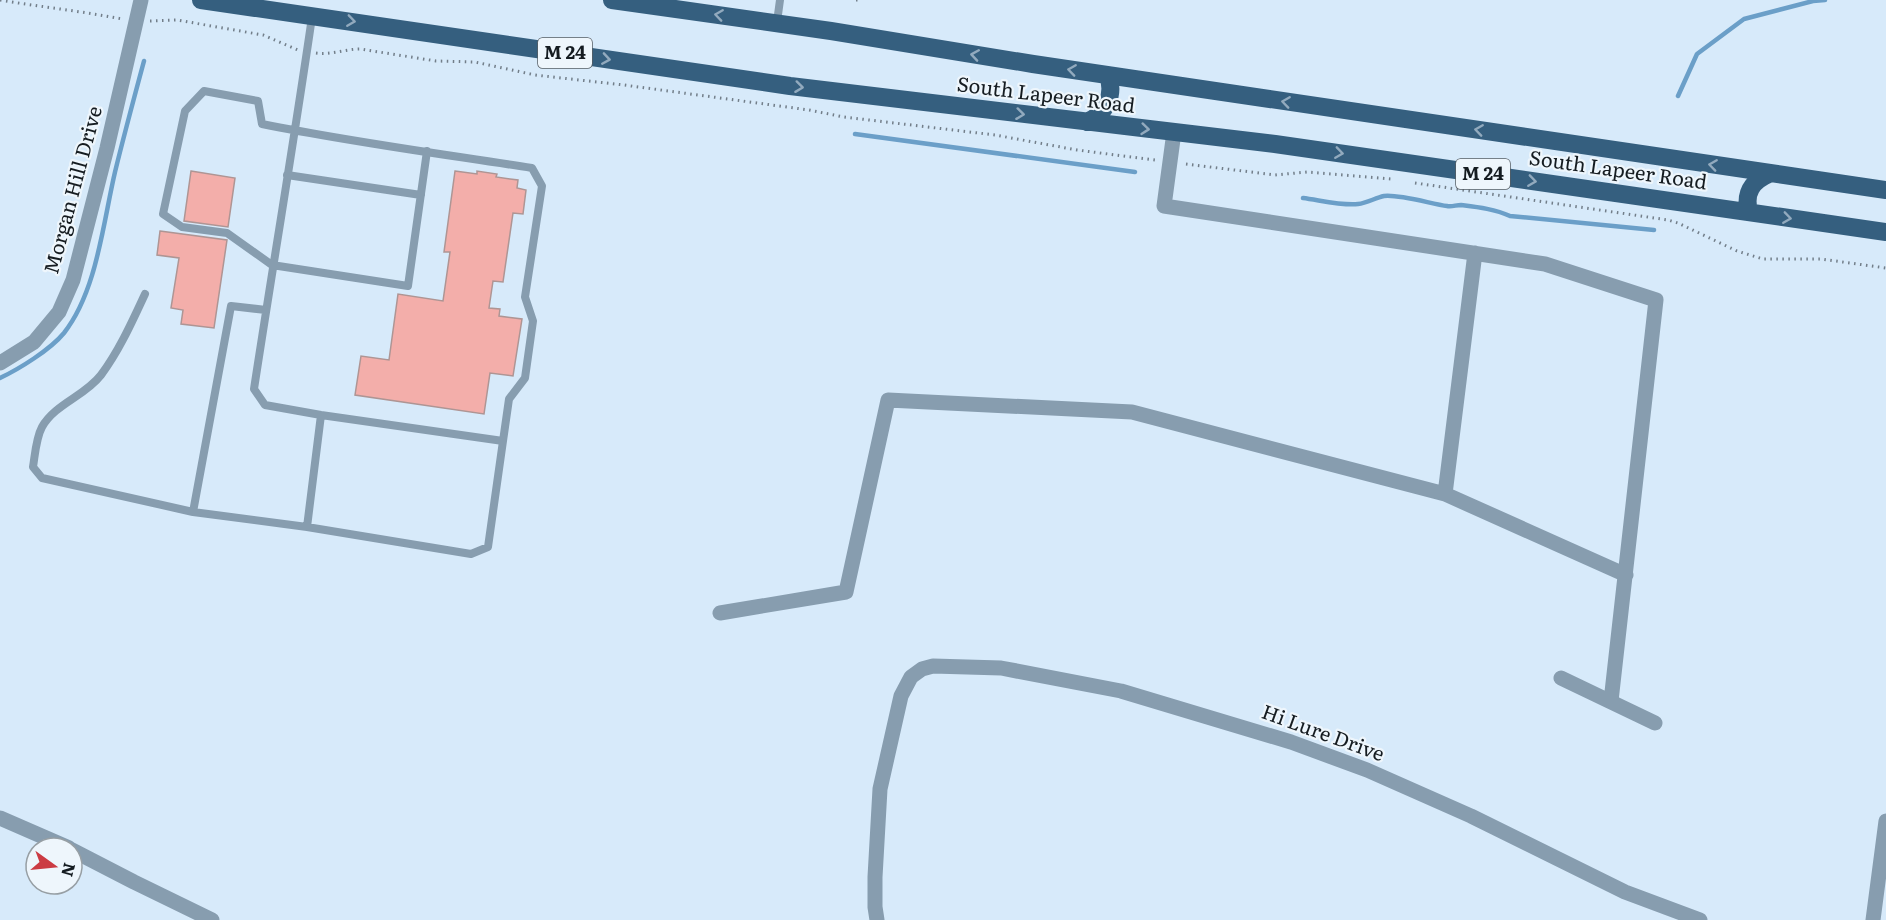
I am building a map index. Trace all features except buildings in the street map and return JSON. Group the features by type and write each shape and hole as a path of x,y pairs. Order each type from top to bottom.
{"main road":[{"name":"South Lapeer Road","path":"201,0 282,6 312,15 790,86 1275,144 1886,232"},
{"name":"South Lapeer Road","path":"612,0 1886,190"},
{"path":"1087,122 1103,112 1108,103 1110,83 1108,75"},
{"path":"1749,212 1747,197 1749,190 1754,182 1771,173"}],"street":[{"name":"Morgan Hill Drive","path":"0,363 34,342 59,312 73,280 107,148 141,0"},
{"path":"1174,132 1164,206 1545,264 1656,300 1611,701"},
{"path":"1445,494 1475,253"},
{"path":"720,613 846,592 888,400 1132,412 1445,494 1626,575"},
{"name":"Hi Lure Drive","path":"877,920 874,907 874,877 880,789 901,696 911,677 922,669 933,666 1001,668 1121,690 1292,742 1367,770 1471,816 1625,892 1700,920"},
{"path":"1561,678 1655,723"},
{"path":"0,818 41,836"},
{"path":"1873,920 1886,821"},
{"path":"84,856 212,920"}],"lane":[{"path":"777,24 780,0"},
{"path":"312,15 254,389 265,405 503,441"},
{"path":"146,294 128,331 100,377 49,416 40,429 33,467 42,478 193,512 307,527 471,554 488,547 509,399 525,378 533,321 525,297 542,186 532,168 262,124 258,100 204,92 185,111 163,214 182,227 227,233 272,265 408,286 427,151"},
{"path":"287,175 421,195"},
{"path":"193,512 231,306 266,310"},
{"path":"307,527 321,415"}],"path":[{"path":"0,0 20,5 35,4 85,11 121,19"},
{"path":"155,21 177,20 263,35 307,52 330,53 360,49 436,61 475,62 555,78 624,85 809,110 844,117 985,134 1077,150 1275,175 1307,172 1398,180"},
{"path":"1409,182 1678,223 1737,251 1763,259 1821,259 1886,268"}],"waterway":[{"path":"1678,96 1697,54 1744,19 1825,0"},
{"path":"0,378 51,346 64,333 84,297 97,256 115,172 144,61"},
{"path":"855,134 1135,172"},
{"path":"1303,198 1338,204 1358,204 1384,196 1398,196 1447,206 1461,205 1480,208 1510,216 1654,230"}]}
